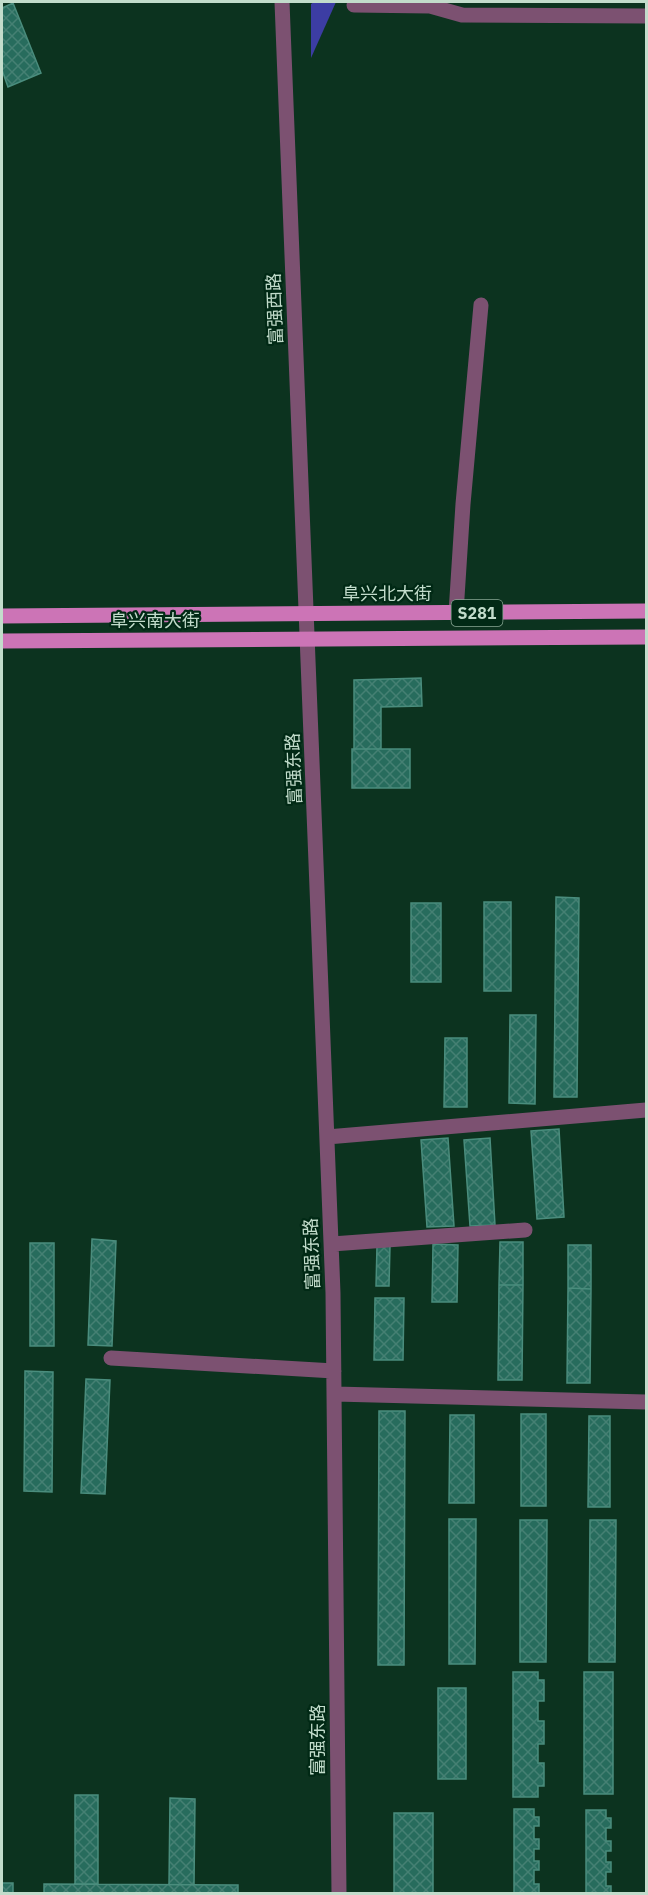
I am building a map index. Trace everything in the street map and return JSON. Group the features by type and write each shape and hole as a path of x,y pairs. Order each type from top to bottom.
{"main road":[{"name":"阜兴北大街","path":"307,614 646,612"},
{"name":"阜兴南大街","path":"2,616 307,614"},
{"name":"S281","path":"308,639 646,637"},
{"name":"阜兴南大街","path":"2,641 308,639"}],"street":[{"name":"富强西路","path":"282,2 307,614"},
{"path":"354,5 436,4 462,15 646,16"},
{"path":"456,613 463,504 481,305"},
{"name":"富强东路","path":"307,614 332,1244 339,1893"},
{"path":"327,1137 646,1110"},
{"path":"332,1244 525,1230"},
{"path":"111,1358 334,1371"},
{"path":"335,1394 646,1402"}],"shaded area":[{"path":"336,2 311,58 311,4"}],"building":[{"path":"13,3 41,73 8,87 2,70 2,8"},
{"path":"421,678 422,706 381,707 381,749 354,749 354,680"},
{"path":"352,749 410,749 410,788 352,788"},
{"path":"556,897 579,898 577,1097 554,1097"},
{"path":"484,902 511,902 511,991 484,991"},
{"path":"411,903 441,903 441,982 411,982"},
{"path":"510,1015 536,1015 535,1104 509,1103"},
{"path":"445,1038 467,1038 467,1107 444,1107"},
{"path":"559,1129 564,1217 537,1219 531,1131"},
{"path":"448,1138 454,1226 427,1227 421,1140"},
{"path":"490,1138 495,1225 470,1226 464,1140"},
{"path":"92,1239 116,1241 112,1346 88,1345"},
{"path":"500,1242 523,1242 523,1285 499,1285"},
{"path":"30,1243 54,1243 54,1346 30,1346"},
{"path":"433,1244 458,1245 457,1302 432,1302"},
{"path":"568,1245 591,1245 591,1289 568,1288"},
{"path":"377,1246 390,1246 389,1286 376,1286"},
{"path":"499,1285 523,1285 522,1380 498,1380"},
{"path":"568,1288 591,1289 590,1383 567,1383"},
{"path":"375,1298 404,1298 403,1360 374,1360"},
{"path":"25,1371 53,1372 52,1492 24,1491"},
{"path":"86,1379 110,1380 105,1494 81,1493"},
{"path":"379,1411 405,1411 404,1665 378,1665"},
{"path":"521,1414 546,1414 546,1506 521,1506"},
{"path":"450,1415 474,1415 474,1503 449,1503"},
{"path":"589,1416 610,1416 610,1507 588,1507"},
{"path":"449,1519 476,1519 475,1664 449,1664"},
{"path":"520,1520 547,1520 546,1662 520,1662"},
{"path":"590,1520 616,1520 615,1662 589,1662"},
{"path":"513,1672 538,1672 538,1680 544,1680 544,1701 538,1701 538,1721 544,1721 544,1744 538,1744 538,1763 544,1763 544,1786 538,1786 538,1797 513,1797"},
{"path":"584,1672 613,1672 613,1794 584,1794"},
{"path":"438,1688 466,1688 466,1779 438,1779"},
{"path":"75,1795 98,1795 98,1884 75,1884"},
{"path":"170,1798 195,1799 194,1885 169,1885"},
{"path":"514,1809 534,1809 534,1817 539,1817 539,1826 534,1826 534,1839 539,1839 539,1849 534,1849 534,1861 539,1861 539,1870 534,1870 534,1884 539,1884 539,1894 514,1894"},
{"path":"586,1810 606,1810 606,1818 611,1818 611,1828 606,1828 606,1841 611,1841 611,1851 606,1851 606,1862 611,1862 611,1872 606,1872 606,1886 611,1886 611,1894 586,1894"},
{"path":"394,1813 433,1813 433,1894 394,1894"},
{"path":"2,1883 13,1883 13,1894 2,1894"},
{"path":"44,1884 238,1885 238,1894 44,1894"}]}
